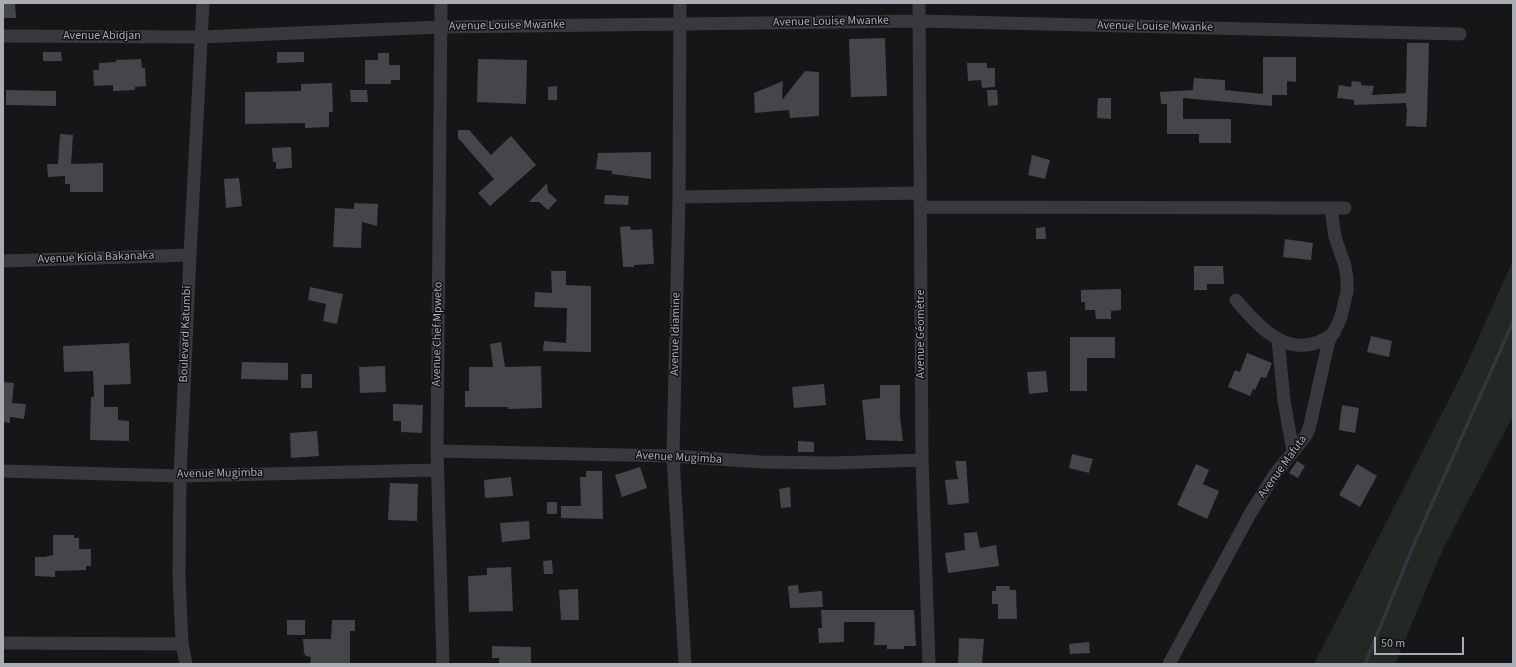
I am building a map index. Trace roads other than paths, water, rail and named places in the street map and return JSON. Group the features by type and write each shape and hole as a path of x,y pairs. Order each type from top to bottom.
{"street":[{"name":"Boulevard Katumbi","path":"186,664 182,644 179,576 180,476 203,3"},
{"name":"Avenue Chef Mpweto","path":"440,3 437,470 443,664"},
{"name":"Avenue Idiamine","path":"680,3 679,196 673,456 685,664"},
{"name":"Avenue Géomètre","path":"918,3 922,460 929,664"},
{"name":"Avenue Louise Mwanke","path":"201,37 441,27 919,21 1460,34"},
{"name":"Avenue Abidjan","path":"3,36 201,37"},
{"path":"679,196 920,193"},
{"path":"920,207 1345,208"},
{"name":"Avenue Mafuta","path":"1169,664 1250,514 1275,474 1305,436 1311,425 1327,349 1340,320 1346,292 1347,278 1345,266 1336,237 1331,208"},
{"name":"Avenue Kiola Bakanaka","path":"3,261 190,255"},
{"path":"1236,300 1262,328 1290,345 1314,344 1325,340 1334,332"},
{"path":"1278,339 1284,401 1293,451"},
{"name":"Avenue Mugimba","path":"437,450 673,456 761,462 833,464 922,460"},
{"name":"Avenue Mugimba","path":"3,471 180,476 437,470"},
{"path":"3,644 182,644"}],"waterway":[{"path":"1365,664 1414,544 1513,322"}]}
